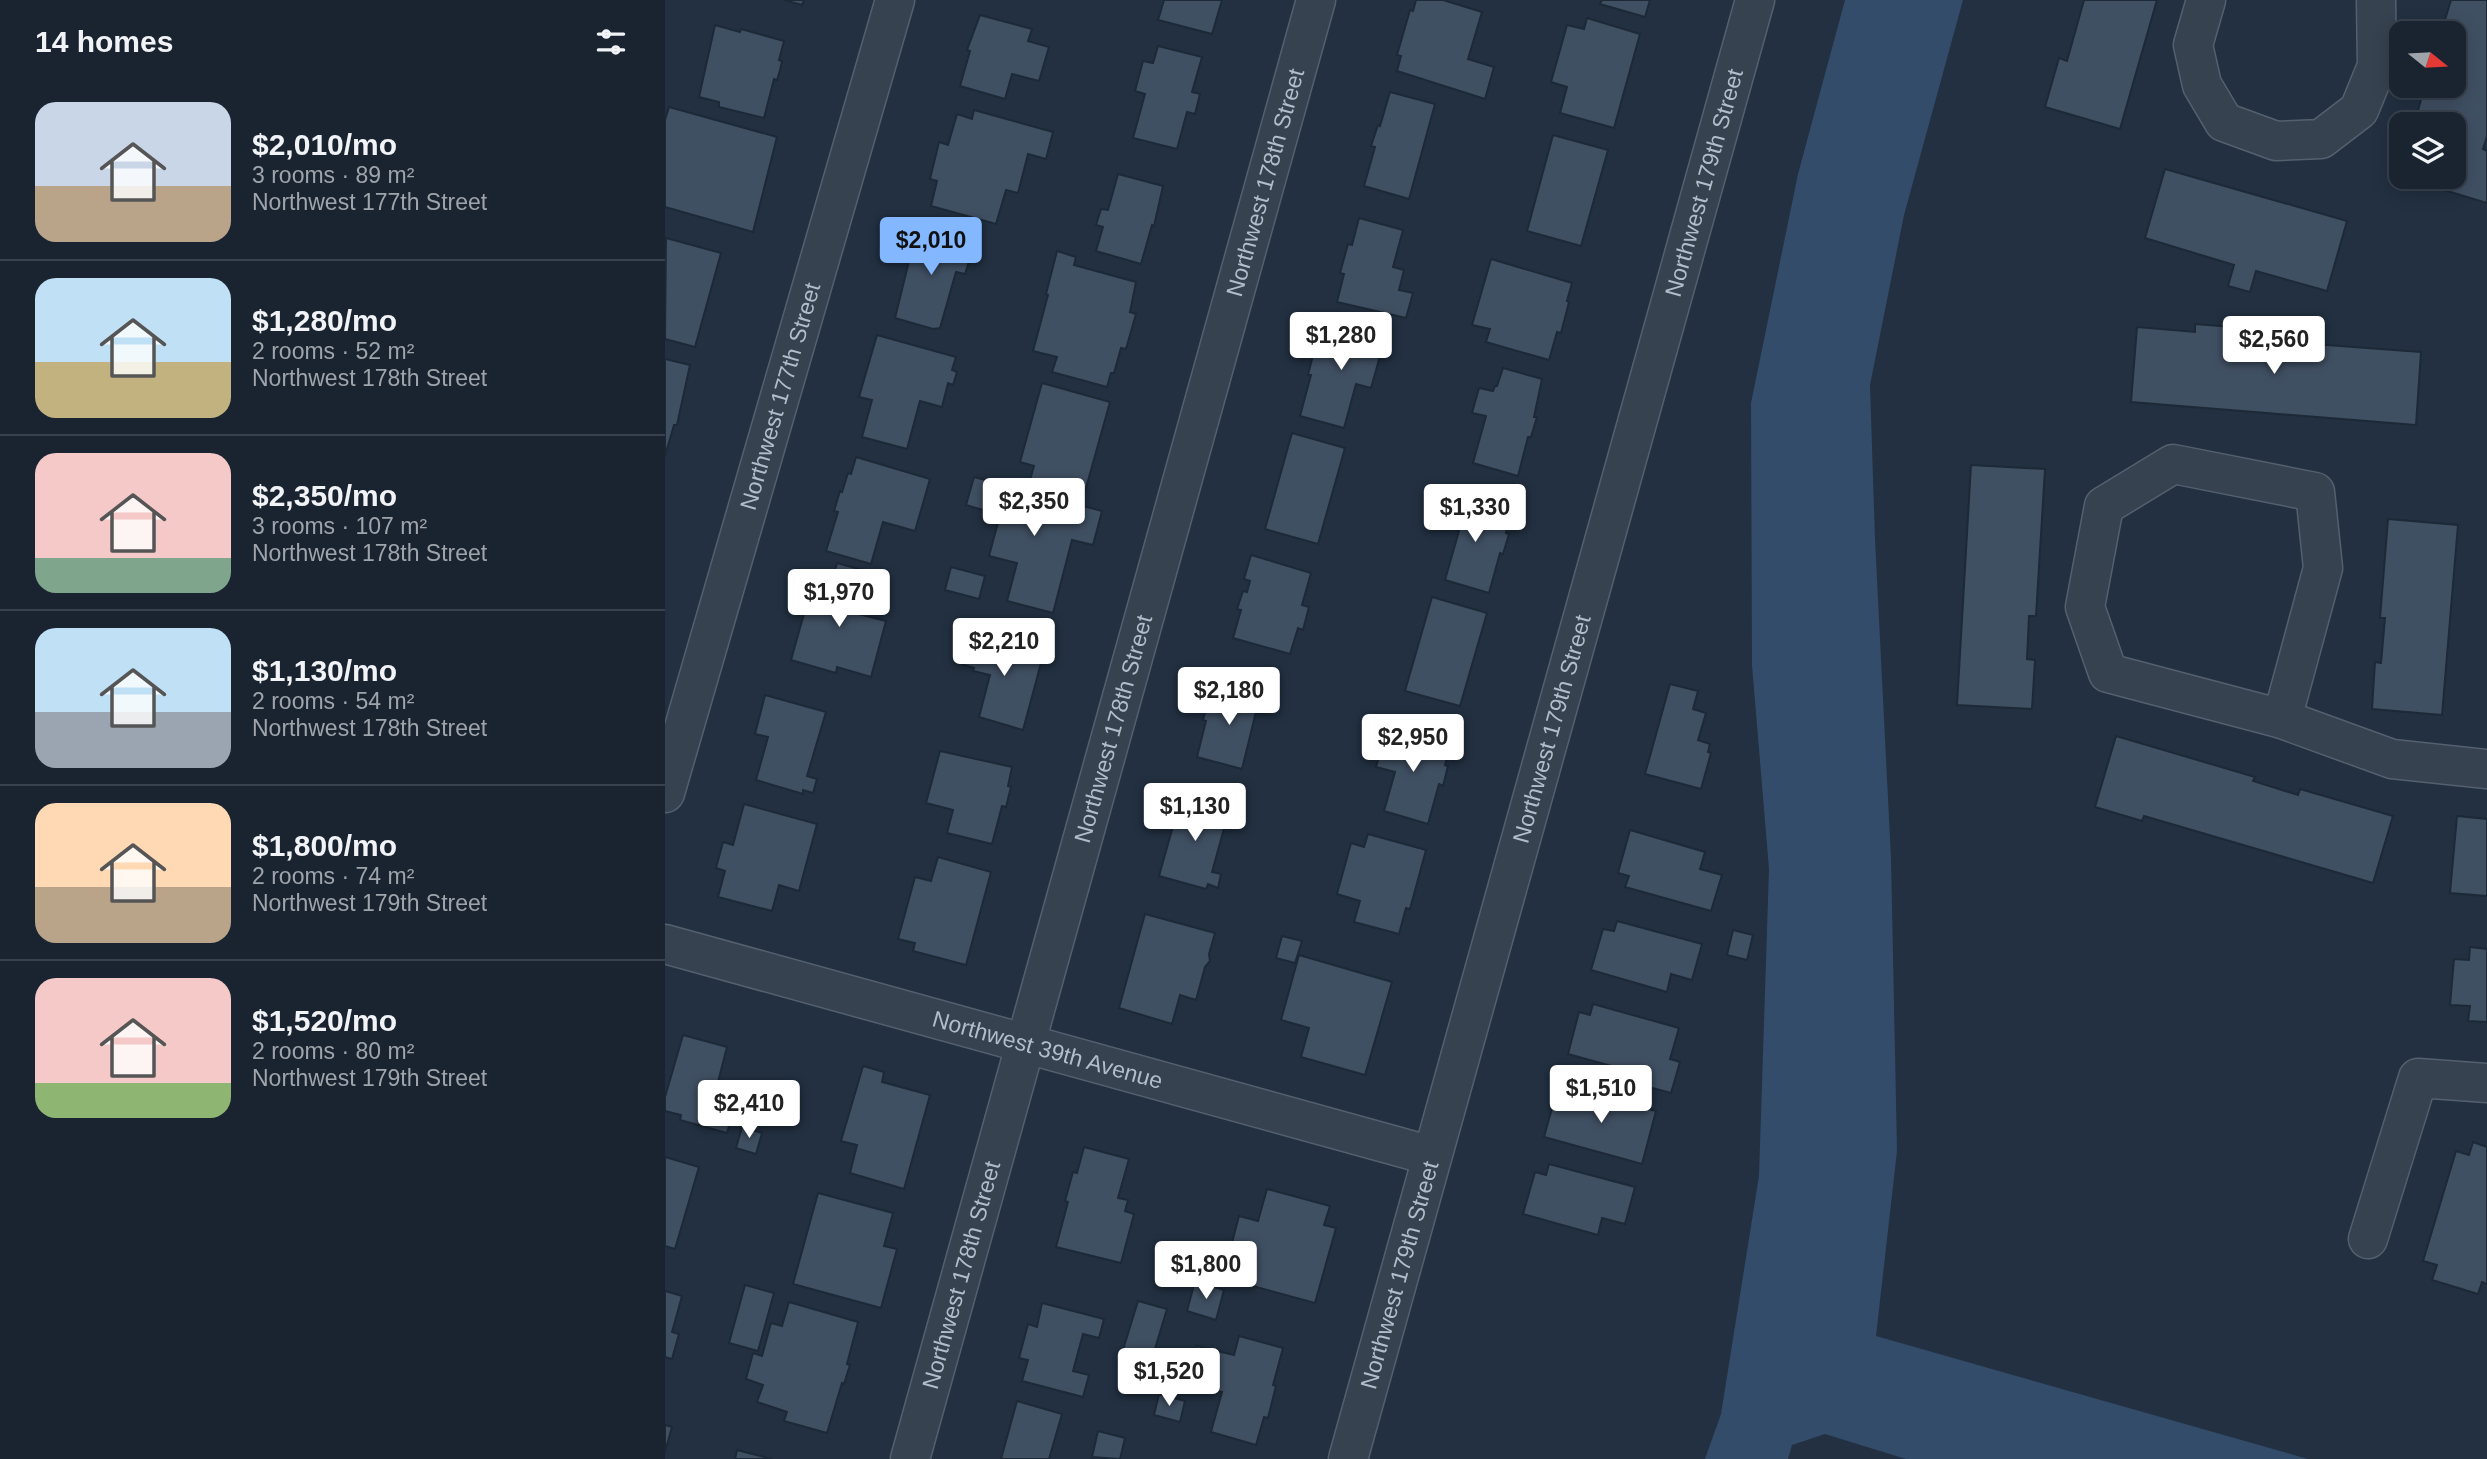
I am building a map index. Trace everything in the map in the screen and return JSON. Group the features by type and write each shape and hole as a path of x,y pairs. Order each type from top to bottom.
{"street":[{"name":"Northwest 177th Street","path":"665,793 895,0"},
{"name":"Northwest 178th Street","path":"909,1459 1315,0"},
{"name":"Northwest 179th Street","path":"1348,1459 1755,0"},
{"path":"2206,0 2193,45 2202,85 2224,122 2276,141 2321,139 2360,110 2377,66 2376,0"},
{"path":"2282,719 2323,568 2315,492 2173,464 2104,506 2085,607 2108,673 2282,719 2392,759 2487,769"},
{"name":"Northwest 39th Avenue","path":"665,944 1432,1156"},
{"path":"2368,1239 2418,1078 2487,1083"}],"water":[{"path":"1845,0 1963,0 1904,215 1870,385 1891,858 1897,1151 1876,1336 2308,1459 1906,1459 1825,1434 1792,1445 1788,1459 1705,1459 1721,1414 1759,1176 1769,869 1752,665 1751,403 1798,174"}],"building":[{"path":"784,0 804,0 802,5"},
{"path":"1164,0 1222,0 1212,34 1158,20"},
{"path":"1416,0 1443,0 1482,12 1468,59 1494,67 1485,99 1397,71 1401,56 1397,55 1410,10 1413,11"},
{"path":"1602,0 1650,0 1645,17 1600,4"},
{"path":"2084,0 2157,0 2120,129 2045,107 2059,58 2067,61"},
{"path":"2451,0 2487,0 2487,136 2483,149 2487,151 2487,203 2441,189 2466,189 2466,112 2417,112 2422,98 2466,98 2466,21 2445,21"},
{"path":"980,15 1032,29 1028,41 1049,47 1039,81 1012,74 1005,99 960,86 970,51 967,50"},
{"path":"1587,18 1640,34 1614,128 1560,113 1567,87 1551,82 1567,25 1584,29"},
{"path":"715,25 784,41 779,60 782,61 780,70 777,80 774,79 764,118 719,107 719,102 699,97"},
{"path":"1158,46 1202,57 1192,92 1200,94 1195,114 1187,112 1177,149 1133,138 1145,94 1135,91 1143,61 1153,63"},
{"path":"1390,92 1435,104 1409,199 1364,186 1375,147 1371,146"},
{"path":"669,107 777,137 753,232 665,207 665,120"},
{"path":"974,110 1053,132 1046,159 1028,154 1018,193 1006,190 996,224 931,206 937,181 930,179 939,142 948,145 957,114 972,119"},
{"path":"1553,135 1608,150 1581,246 1527,231"},
{"path":"2165,169 2347,221 2327,291 2256,271 2250,292 2228,286 2234,265 2145,238"},
{"path":"1118,174 1163,186 1154,226 1152,225 1141,264 1096,251 1103,227 1096,225 1101,209 1108,210"},
{"path":"1359,218 1403,230 1393,267 1404,270 1399,290 1413,293 1406,318 1337,302 1344,274 1340,273 1348,244 1352,245"},
{"path":"921,225 968,238 961,259 969,261 967,268 965,274 956,272 940,328 933,329 895,318"},
{"path":"666,238 721,253 695,347 665,339"},
{"path":"1057,251 1076,257 1074,265 1136,282 1130,312 1136,314 1126,349 1121,348 1107,387 1052,372 1057,357 1033,351"},
{"path":"1491,259 1572,283 1561,333 1557,332 1549,360 1486,342 1490,329 1472,325"},
{"path":"1330,320 1386,335 1371,388 1356,384 1344,428 1300,416 1311,375 1308,375 1313,355 1316,356 1321,339 1325,339"},
{"path":"2195,324 2232,327 2232,338 2421,352 2416,425 2131,402 2137,327 2195,332"},
{"path":"877,335 956,357 952,370 957,372 953,385 948,383 942,407 920,401 907,449 862,437 872,400 859,397"},
{"path":"665,359 690,365 677,425 674,425 665,456"},
{"path":"1503,368 1542,379 1534,417 1537,417 1531,437 1528,437 1518,476 1473,463 1486,416 1472,413 1479,388 1493,391"},
{"path":"1042,383 1110,402 1084,495 1030,480 1034,466 1020,462"},
{"path":"1292,433 1345,448 1318,544 1265,529"},
{"path":"856,457 930,479 915,531 883,522 871,564 826,551 838,512 834,511 840,491 842,492 848,473 851,474"},
{"path":"1971,465 2045,469 2036,616 2029,616 2027,659 2035,660 2032,709 1957,705"},
{"path":"974,477 1102,511 1093,545 1072,540 1053,613 1007,601 1017,563 989,556 1000,515 966,505"},
{"path":"1466,503 1511,515 1506,533 1509,534 1503,554 1500,553 1489,593 1445,580 1459,531 1437,525 1443,505 1463,511"},
{"path":"2388,519 2458,525 2442,715 2372,709 2375,662 2381,663 2385,618 2380,618"},
{"path":"1251,555 1311,573 1302,605 1309,607 1303,630 1298,628 1290,654 1233,638 1241,610 1237,609 1243,591 1247,592 1250,581 1244,579"},
{"path":"837,563 862,570 851,612 886,621 871,677 837,667 836,673 791,660 809,596 826,601"},
{"path":"951,567 985,576 979,599 945,590"},
{"path":"1432,597 1487,613 1460,706 1405,691"},
{"path":"965,636 1003,644 1004,641 1044,652 1023,730 979,717 990,675 973,671 974,668 958,663"},
{"path":"1670,684 1698,691 1693,709 1706,713 1698,740 1710,744 1708,752 1711,753 1701,789 1645,774"},
{"path":"1216,687 1269,701 1265,714 1256,712 1242,769 1197,757 1208,701 1212,702"},
{"path":"765,695 826,712 807,776 817,779 813,793 803,790 803,794 756,780 768,737 755,734"},
{"path":"1387,729 1450,748 1443,786 1439,784 1428,824 1384,811 1395,772 1376,767"},
{"path":"2116,736 2255,777 2253,781 2298,795 2300,789 2393,816 2373,883 2144,816 2142,821 2095,807"},
{"path":"940,751 1012,767 1006,807 1002,806 992,844 947,833 953,810 926,803"},
{"path":"1182,794 1230,807 1212,872 1221,874 1218,888 1208,884 1206,889 1159,876"},
{"path":"744,804 817,824 799,891 779,885 772,911 718,897 725,871 716,868 723,842 733,845"},
{"path":"2457,816 2487,819 2487,896 2450,893"},
{"path":"1630,830 1705,852 1700,869 1722,875 1711,911 1625,887 1629,876 1618,873"},
{"path":"1368,834 1426,850 1410,909 1406,908 1399,934 1354,922 1360,901 1337,894 1351,843 1364,847"},
{"path":"938,857 991,872 966,965 913,951 915,943 898,939 915,877 931,881"},
{"path":"1145,914 1215,933 1209,954 1210,961 1205,967 1196,1000 1180,995 1172,1024 1119,1008"},
{"path":"1617,921 1702,944 1692,980 1671,974 1667,992 1591,970 1603,929 1614,931"},
{"path":"1733,930 1753,935 1747,960 1727,955"},
{"path":"1282,936 1302,941 1295,963 1276,958"},
{"path":"2470,947 2487,949 2487,1022 2468,1021 2470,1006 2450,1005 2454,959 2469,960"},
{"path":"1299,955 1392,982 1365,1075 1301,1057 1309,1028 1281,1020"},
{"path":"1593,1004 1679,1028 1670,1059 1680,1062 1671,1093 1637,1084 1640,1074 1568,1054 1579,1012 1590,1015"},
{"path":"683,1035 727,1047 718,1082 740,1088 727,1133 680,1120 681,1115 665,1111 665,1097"},
{"path":"863,1066 884,1072 882,1082 930,1095 904,1189 850,1173 857,1145 841,1141"},
{"path":"1570,1088 1656,1111 1642,1164 1544,1137 1556,1094 1568,1098"},
{"path":"742,1127 762,1133 756,1154 736,1148"},
{"path":"2473,1142 2487,1147 2487,1284 2482,1282 2478,1294 2432,1280 2437,1265 2423,1261 2456,1151 2469,1155"},
{"path":"1084,1147 1129,1159 1118,1198 1128,1200 1125,1211 1134,1214 1121,1263 1056,1247 1073,1172 1077,1173"},
{"path":"665,1157 699,1167 675,1249 665,1246"},
{"path":"1549,1164 1635,1187 1625,1224 1602,1218 1598,1235 1523,1214 1535,1172 1546,1175"},
{"path":"1267,1189 1330,1206 1324,1225 1336,1228 1315,1303 1249,1285 1256,1258 1230,1250 1239,1216 1258,1221"},
{"path":"818,1193 893,1213 884,1246 897,1249 881,1308 793,1284"},
{"path":"1195,1281 1224,1290 1216,1320 1187,1311"},
{"path":"745,1285 774,1293 758,1351 729,1343"},
{"path":"665,1291 682,1296 672,1332 679,1334 672,1359 665,1357"},
{"path":"1138,1301 1167,1309 1147,1375 1118,1366"},
{"path":"789,1302 858,1322 847,1364 850,1365 827,1433 784,1421 787,1412 757,1402 763,1385 746,1379 753,1353 762,1356 771,1323 782,1326"},
{"path":"1042,1303 1104,1319 1099,1338 1083,1334 1073,1371 1089,1375 1083,1397 1022,1381 1028,1360 1019,1358 1028,1324 1037,1327"},
{"path":"1239,1336 1283,1348 1268,1418 1264,1417 1256,1445 1211,1432 1222,1392 1186,1383 1197,1346 1234,1355"},
{"path":"1159,1394 1185,1401 1180,1422 1154,1415"},
{"path":"1017,1401 1062,1414 1049,1459 1001,1459"},
{"path":"665,1425 672,1427 665,1452"},
{"path":"1098,1431 1125,1438 1120,1459 1092,1457"},
{"path":"737,1450 772,1459 735,1459"}]}
